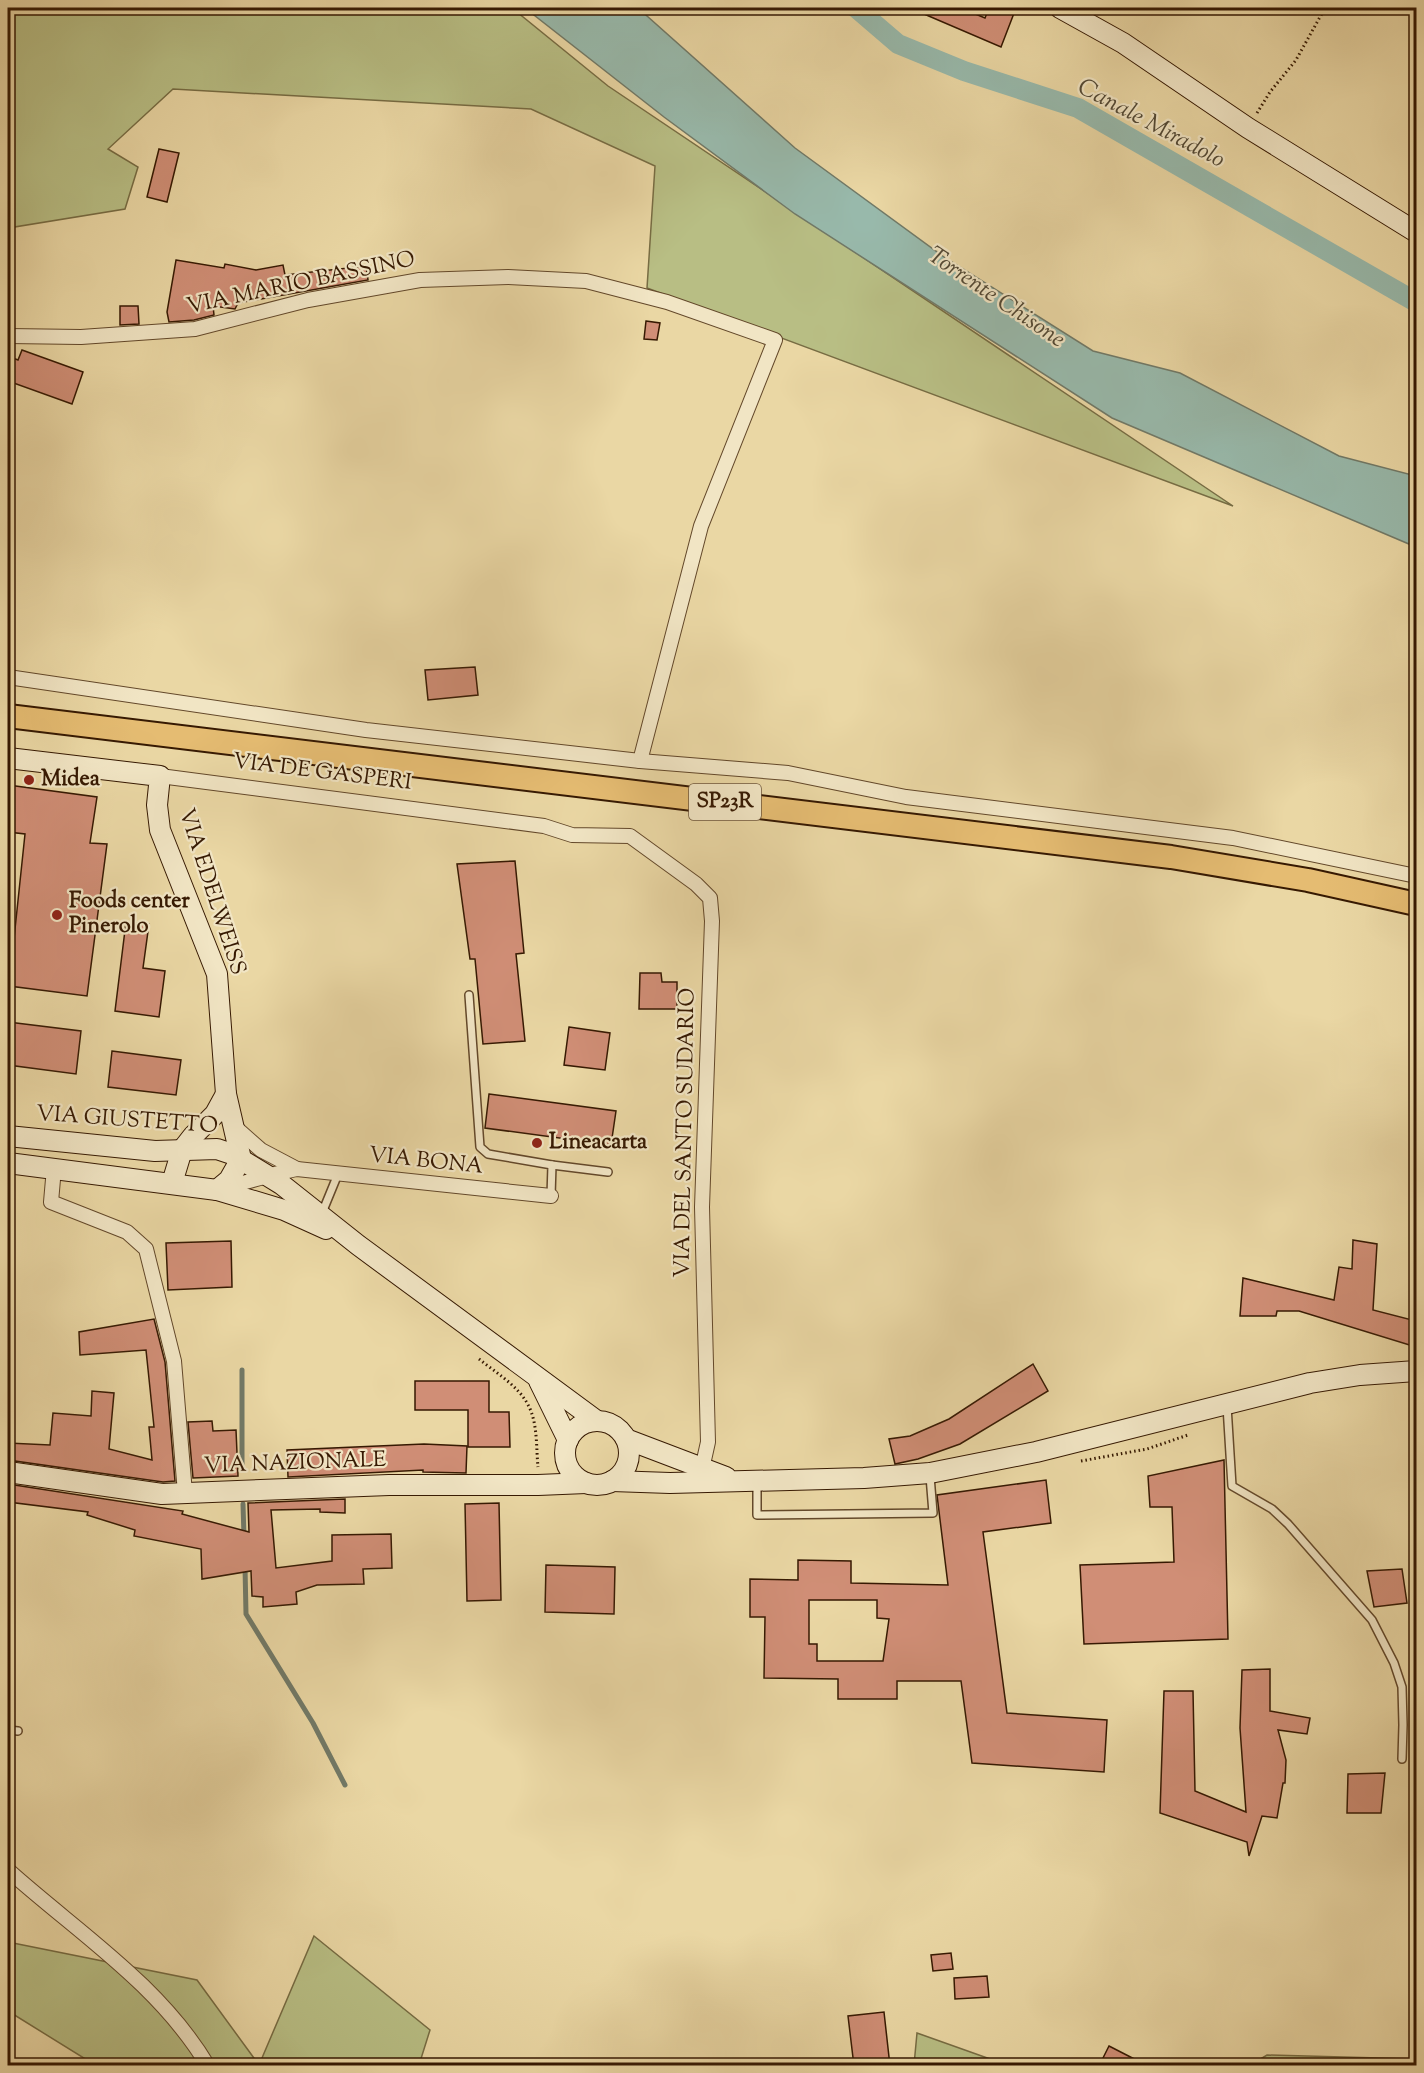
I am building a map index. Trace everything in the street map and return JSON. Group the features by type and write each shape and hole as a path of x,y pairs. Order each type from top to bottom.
{"main road":[{"path":"1060,8 1124,43 1248,128 1416,232"},
{"name":"SP23R","path":"8,713 31,718 1171,857 1308,880 1416,904"},
{"name":"VIA DE GASPERI","path":"8,758 160,776"},
{"name":"VIA EDELWEISS","path":"160,776 157,805 160,830 217,974 226,1094 241,1160"},
{"path":"172,1183 182,1150 215,1114 226,1094"},
{"name":"VIA GIUSTETTO","path":"8,1136 121,1149 155,1151 217,1149 232,1154 267,1175 597,1421"},
{"path":"217,1190 229,1180 241,1160"},
{"name":"VIA GIUSTETTO","path":"8,1163 217,1190 284,1210 358,1245"},
{"path":"566,1447 571,1471 586,1483 595,1485 612,1481 670,1483 864,1478 930,1473 1036,1452 1310,1383 1360,1375 1416,1371"},
{"name":"VIA GIUSTETTO","path":"538,1378 566,1447"},
{"path":"526,1484 550,1472 579,1426 597,1421 614,1426 626,1439 629,1448 625,1467 612,1481"},
{"path":"626,1439 737,1481"},
{"name":"VIA NAZIONALE","path":"8,1472 162,1494 389,1485 586,1483"}],"street":[{"name":"VIA MARIO BASSINO","path":"8,336 81,338 195,329 308,300 420,280 508,277 586,281 667,302 775,340 701,526 640,761"},
{"path":"8,677 366,730 640,761 788,773 906,797 1233,838 1416,876"},
{"name":"VIA DE GASPERI","path":"160,776 544,826 572,835 630,836"},
{"name":"VIA DEL SANTO SUDARIO","path":"630,836 696,884 710,898 712,921 702,1207 708,1442 702,1469"},
{"path":"233,1125 261,1150 297,1169"},
{"path":"54,1168 51,1202 127,1232 146,1249 174,1360 185,1493"},
{"path":"217,1190 240,1185 267,1175 297,1169"},
{"name":"VIA BONA","path":"297,1169 550,1196"},
{"path":"8,1870 130,1972 175,2020 208,2066"}],"lane":[{"path":"469,995 480,1148 488,1155 608,1172"},
{"path":"550,1196 552,1165"},
{"path":"321,1216 338,1174"},
{"path":"1227,1404 1232,1486 1272,1509 1288,1524 1372,1620 1383,1640 1402,1687 1402,1759"},
{"path":"757,1480 758,1515 933,1513 930,1473"},
{"path":"8,1730 18,1731"}],"path":[{"path":"1248,128 1270,92 1296,60 1325,8"}],"green space":[{"path":"8,8 512,8 608,86 1233,506 647,288 655,166 531,109 173,89 108,149 138,167 125,209 8,228"},
{"path":"314,1936 430,2030 419,2065 259,2065"},
{"path":"8,1942 197,1980 259,2065 95,2065 8,2011"},
{"path":"917,2033 1007,2065 914,2065"},
{"path":"1267,2055 1416,2059 1416,2065 1250,2065"}],"water":[{"name":"Torrente Chisone","path":"525,8 638,8 795,148 944,257 1093,351 1180,373 1339,456 1416,476 1416,547 1112,418 795,214 664,117"}],"building":[{"path":"910,8 961,8 985,18 989,8 1016,8 1001,47"},
{"path":"159,149 179,153 167,202 147,197"},
{"path":"176,260 224,268 225,264 256,270 283,265 285,275 366,266 368,280 238,303 235,309 213,306 214,315 194,320 169,322 167,312"},
{"path":"120,306 138,306 139,324 120,325"},
{"path":"646,321 660,323 657,340 644,339"},
{"path":"22,350 83,372 72,404 8,381 8,356 18,360"},
{"path":"475,667 478,695 428,700 425,670"},
{"name":"Foods center Pinerolo","path":"8,785 97,797 90,843 107,844 87,996 9,986 25,834 8,832"},
{"path":"515,861 524,953 516,954 525,1041 483,1044 475,959 470,959 457,864"},
{"path":"126,922 149,924 143,968 165,971 159,1017 115,1011"},
{"path":"640,973 661,973 662,982 677,982 677,1009 639,1009"},
{"path":"8,1022 81,1031 76,1074 8,1065"},
{"path":"569,1027 610,1033 605,1070 564,1065"},
{"path":"112,1051 181,1060 176,1095 108,1087"},
{"path":"489,1094 616,1111 611,1145 485,1128"},
{"path":"1353,1240 1377,1244 1373,1310 1416,1321 1416,1347 1299,1311 1277,1311 1276,1316 1240,1316 1243,1278 1334,1300 1339,1267 1352,1269"},
{"path":"231,1241 232,1287 168,1290 166,1243"},
{"path":"154,1319 165,1362 175,1481 163,1482 8,1460 8,1443 50,1445 53,1413 91,1416 92,1391 114,1393 109,1449 152,1460 149,1427 154,1427 146,1350 80,1355 79,1332"},
{"path":"1033,1364 1048,1391 960,1444 918,1459 895,1464 889,1439 910,1436 949,1419"},
{"path":"415,1381 489,1381 489,1412 509,1412 510,1447 468,1447 468,1410 415,1410"},
{"path":"212,1421 213,1431 236,1430 238,1476 193,1478 188,1422"},
{"path":"424,1444 467,1446 466,1473 423,1472 423,1470 288,1477 287,1450"},
{"path":"1224,1460 1228,1639 1084,1644 1080,1565 1174,1562 1172,1507 1150,1507 1148,1476"},
{"path":"1046,1480 1051,1523 983,1532 1007,1713 1107,1720 1104,1772 972,1763 961,1681 897,1681 897,1699 838,1699 838,1679 764,1678 765,1617 750,1617 750,1579 798,1580 798,1560 851,1561 851,1583 948,1585 937,1495","holes":["809,1600 877,1600 877,1618 889,1619 883,1661 817,1661 817,1644 809,1644"]},
{"path":"8,1484 183,1511 182,1514 249,1532 248,1503 345,1499 345,1513 320,1512 320,1509 271,1510 276,1568 332,1561 332,1535 391,1534 392,1568 363,1569 364,1584 317,1585 296,1592 297,1604 263,1607 263,1597 252,1596 251,1571 202,1579 201,1549 134,1536 135,1530 87,1515 88,1512 8,1502"},
{"path":"499,1503 501,1600 467,1601 465,1504"},
{"path":"546,1565 615,1567 614,1614 545,1612"},
{"path":"1402,1569 1407,1603 1374,1607 1367,1571"},
{"path":"1270,1669 1270,1711 1310,1718 1307,1734 1278,1730 1286,1760 1285,1783 1283,1783 1277,1818 1262,1816 1249,1856 1247,1842 1160,1813 1164,1691 1193,1691 1195,1791 1246,1812 1240,1728 1242,1670"},
{"path":"1385,1773 1381,1813 1347,1813 1348,1774"},
{"path":"951,1953 953,1969 933,1971 931,1955"},
{"path":"987,1976 989,1997 955,1999 954,1978"},
{"path":"884,2012 890,2066 854,2066 848,2016"},
{"path":"1109,2046 1148,2066 1099,2066"}],"waterway":[{"name":"Canale Miradolo","path":"856,8 898,44 964,71 1078,108 1416,302"},
{"path":"242,1370 242,1465"},
{"path":"243,1504 244,1537"},
{"path":"245,1567 246,1614 313,1723 345,1785"}],"place":[{"name":"Midea","path":"29,780"},
{"name":"Foods center Pinerolo","path":"57,915"},
{"name":"Lineacarta","path":"537,1143"}]}
